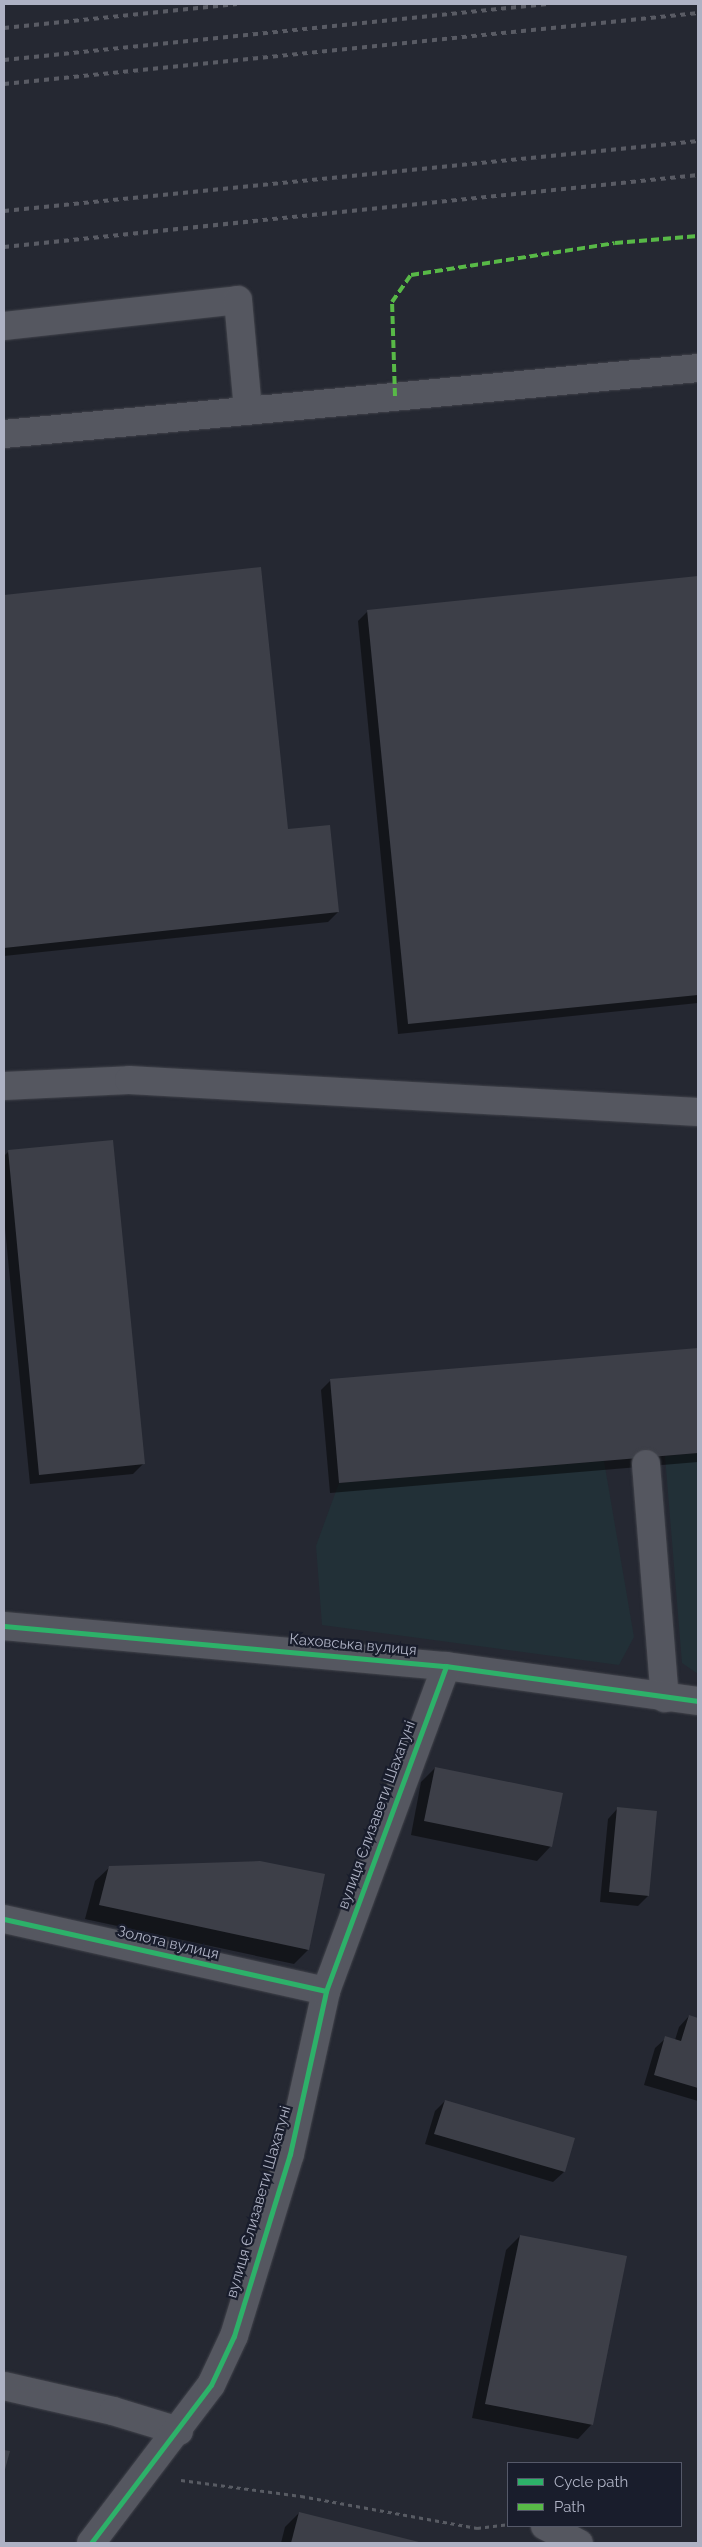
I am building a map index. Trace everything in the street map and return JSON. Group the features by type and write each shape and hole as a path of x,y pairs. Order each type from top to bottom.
{"street":[{"path":"4,326 238,300 248,410"},
{"path":"4,434 698,368"},
{"path":"4,1086 130,1080 698,1112"},
{"path":"646,1464 665,1698"},
{"name":"Каховська вулиця","path":"4,1626 446,1666 665,1698 698,1701"},
{"name":"вулиця Єлизавети Шахатуні","path":"92,2543 179,2431 212,2385 234,2336 290,2154 326,1991 446,1666"},
{"name":"Золота вулиця","path":"4,1919 326,1991"},
{"path":"4,2386 112,2411 179,2431"},
{"path":"547,2527 579,2543"}],"path":[{"path":"145,2475 301,2496 477,2528 507,2524"}],"shaded area":[{"path":"698,1453 698,1674 682,1663 665,1456"},
{"path":"604,1461 634,1637 619,1665 322,1625 316,1546 339,1483"}],"building":[{"path":"261,567 288,829 330,825 339,912 4,948 4,595"},
{"path":"698,576 698,995 408,1024 367,610"},
{"path":"113,1140 145,1464 39,1475 8,1150"},
{"path":"698,1348 698,1453 339,1483 330,1379"},
{"path":"435,1767 563,1793 552,1847 424,1821"},
{"path":"617,1807 657,1811 649,1896 609,1892"},
{"path":"260,1861 325,1874 309,1950 99,1905 109,1866"},
{"path":"689,2015 698,2018 698,2088 654,2075 665,2036 681,2041"},
{"path":"445,2100 575,2138 565,2172 434,2134"},
{"path":"520,2235 627,2256 593,2425 485,2404"},
{"path":"4,2450 10,2451 4,2473"},
{"path":"299,2512 423,2543 291,2543"}],"railway":[{"path":"4,28 237,4"},
{"path":"4,60 547,4"},
{"path":"4,84 698,13"},
{"path":"4,211 698,141"},
{"path":"4,247 698,175"}],"marked path":[{"path":"395,396 392,302 411,275 615,243 698,236"}],"cycle path":[{"path":"4,1626 446,1666 698,1701"},
{"path":"91,2543 211,2385 234,2336 290,2154 326,1991 446,1666"},
{"path":"4,1919 326,1991"}]}
